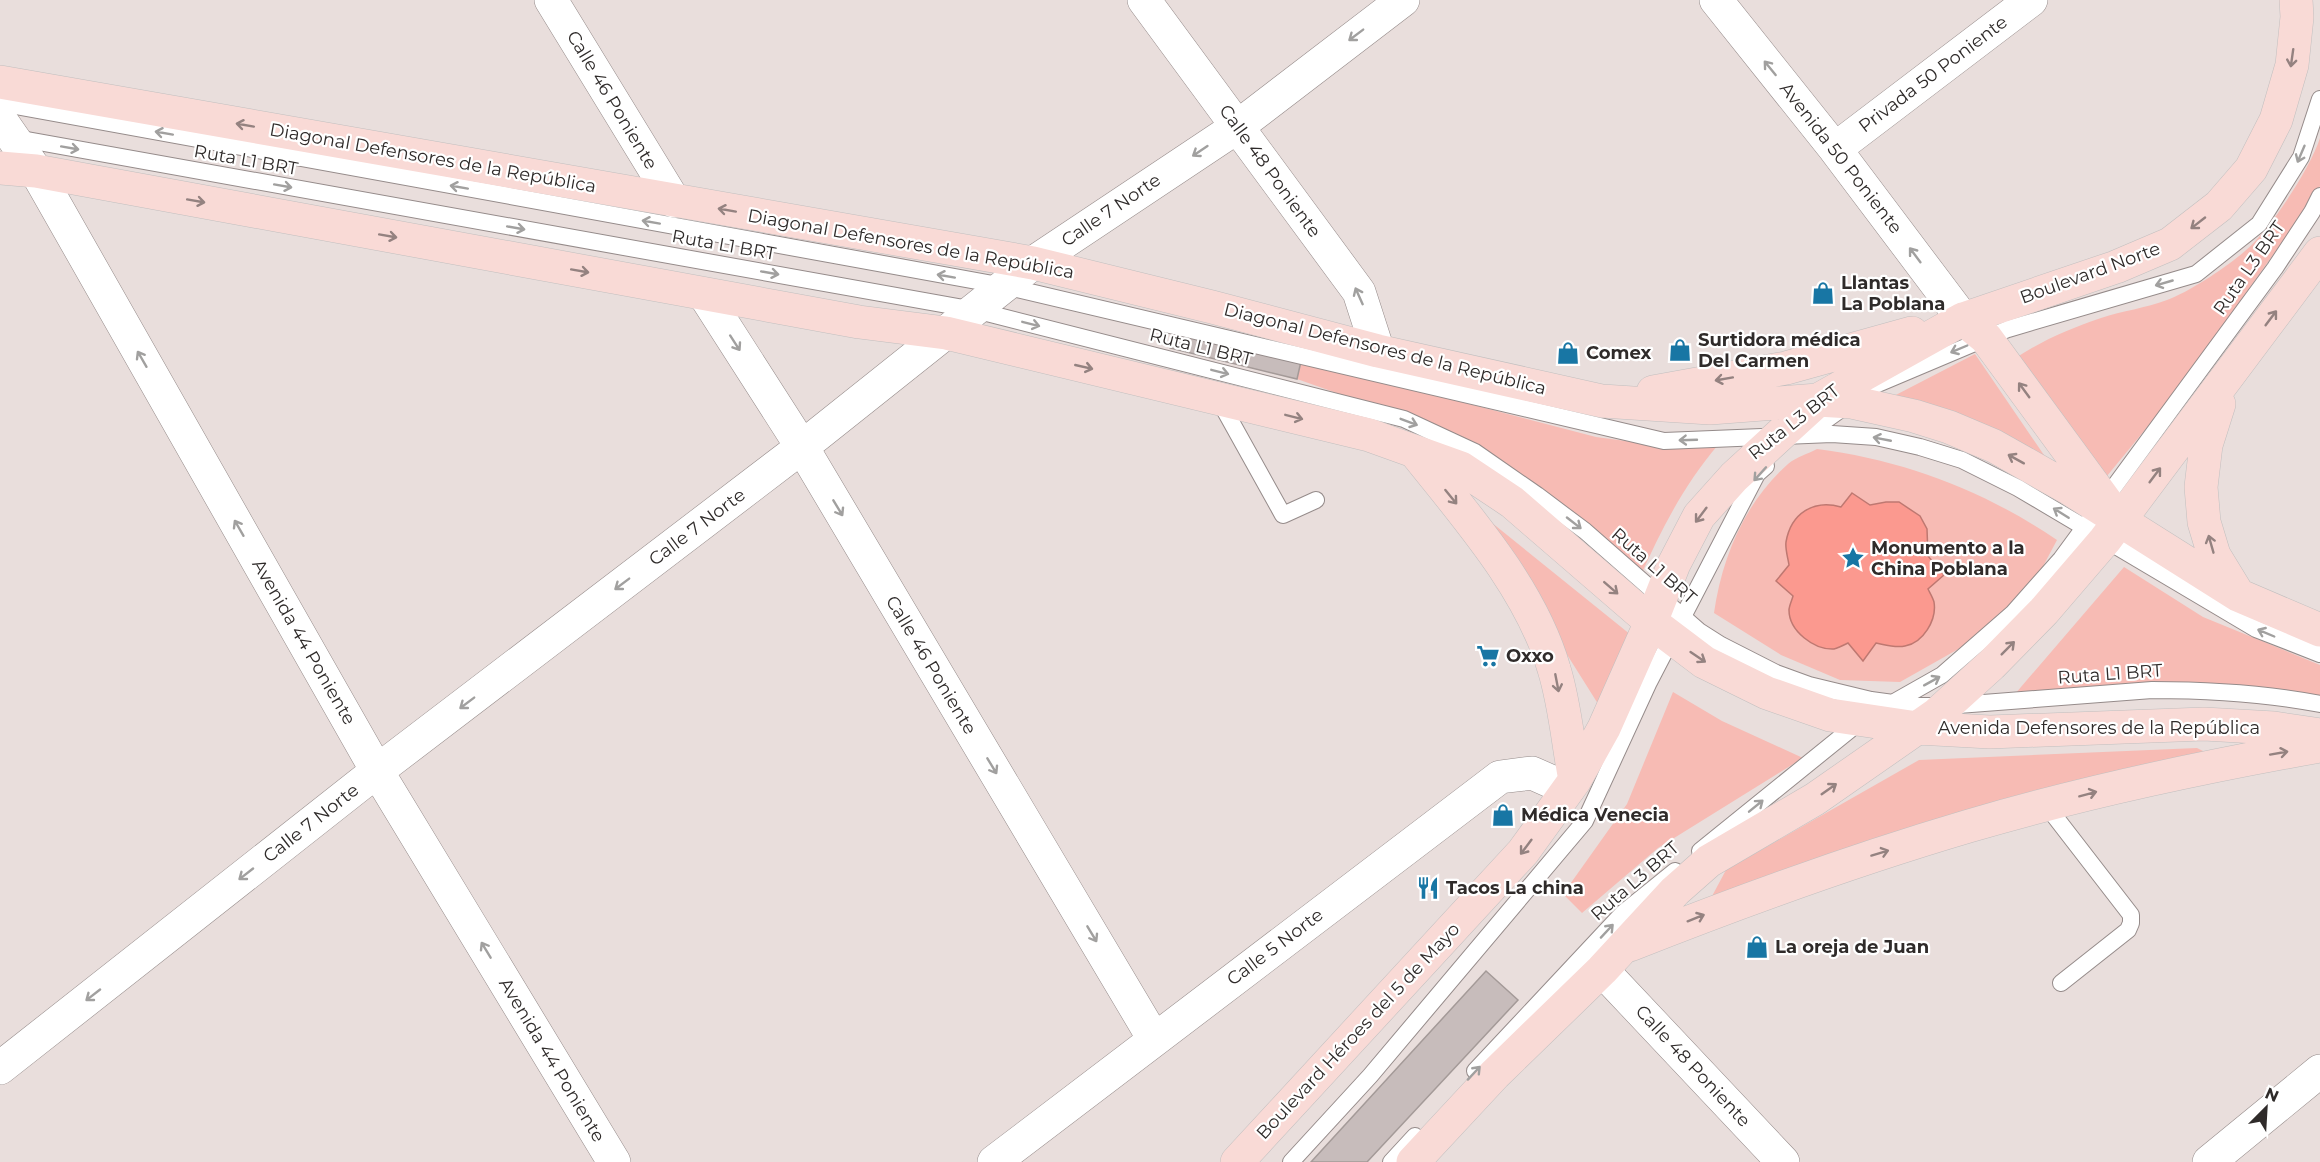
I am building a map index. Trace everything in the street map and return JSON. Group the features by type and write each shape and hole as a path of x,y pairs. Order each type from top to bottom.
{"main road":[{"name":"Boulevard Norte","path":"1818,400 1974,328 2170,244 2219,206 2251,169 2276,120 2292,65 2292,6"},
{"name":"Diagonal Defensores de la República","path":"0,82 1033,263 1378,351 1602,401 1710,408 1818,400"},
{"path":"0,168 36,171 859,322 946,333 1369,435 1461,468 1512,502 1667,619"},
{"path":"1413,1162 1495,1074 1612,959 1675,891 1709,861 1815,799 1946,706 1991,665 2044,611 2103,519 2229,373 2320,253"},
{"path":"1602,401 1786,368 1974,328 2103,519"},
{"path":"2229,373 2206,445 2201,488 2204,522 2214,555 2238,595"},
{"path":"1818,400 1851,402 1914,416 1949,427 1994,446 2070,489 2103,519 2238,595 2320,630"},
{"name":"Boulevard Héroes del 5 de Mayo","path":"1237,1162 1523,852 1572,785 1667,619 1674,564 1699,516 1790,436 1818,400"},
{"path":"1415,452 1485,540 1534,617 1554,669 1572,785"},
{"name":"Avenida Defensores de la República","path":"1667,619 1704,662 1767,693 1830,715 1917,728 1990,732 2204,724 2274,728 2320,735"},
{"path":"1612,959 1737,903 1853,862 1970,825 2096,792 2224,763 2320,746"}],"street":[{"name":"Calle 46 Poniente","path":"551,0 674,201"},
{"name":"Calle 48 Poniente","path":"1144,0 1359,292 1378,351"},
{"name":"Calle 7 Norte","path":"0,1068 377,771 802,447 1033,263 1237,126 1403,0"},
{"name":"Avenida 50 Poniente","path":"1716,0 1974,328"},
{"name":"Privada 50 Poniente","path":"1835,149 2031,0"},
{"name":"Avenida 44 Poniente","path":"4,131 36,171 377,771 614,1162"},
{"name":"Calle 46 Poniente","path":"704,294 802,447 1154,1039"},
{"name":"Calle 5 Norte","path":"994,1162 1500,777 1532,773 1572,785"},
{"name":"Calle 48 Poniente","path":"1612,959 1783,1162"},
{"path":"2209,1162 2320,1071"}],"lane":[{"name":"Ruta L3 BRT","path":"1790,436 1974,328 2008,329 2196,274 2259,224 2301,157 2320,99"},
{"name":"Ruta L1 BRT","path":"0,103 1004,286 1664,441 1832,434 1876,437 1920,447 1962,460 2018,488 2103,519 2256,629 2320,654"},
{"name":"Ruta L1 BRT","path":"4,131 975,310 1404,419 1475,452 1585,531 1667,619 1776,673 1809,685 1871,700 1916,706 1946,706 2152,690 2235,691 2320,704"},
{"name":"Ruta L3 BRT","path":"1391,1162 1623,913 1862,720 1942,675 2013,613 2061,559 2103,519 2275,268 2320,196"},
{"path":"1219,399 1283,515 1316,500"},
{"path":"1291,1162 1370,1076 1585,820 1649,682 1667,619"},
{"path":"2046,805 2131,915 2128,930 2061,983"}],"shaded area":[{"path":"2320,138 2320,186 2307,207 2172,397 2102,482 2014,359 2045,341 2079,326 2176,296 2228,264 2255,241 2277,214 2308,166"},
{"path":"1975,354 2046,458 1888,399"},
{"path":"1302,357 1335,369 1596,437 1656,445 1718,445 1675,507 1641,575 1556,500 1524,476 1453,434 1297,379"},
{"path":"1817,449 1881,461 1943,480 2030,522 2057,540 2040,572 2006,609 1962,647 1900,682 1840,680 1781,655 1714,613 1730,551 1759,495 1788,464"},
{"path":"1852,493 1870,505 1899,502 1920,516 1927,529 1928,556 1944,575 1928,589 1934,600 1934,609 1931,623 1923,636 1905,646 1876,643 1863,661 1848,643 1834,649 1819,646 1804,638 1790,618 1789,608 1793,596 1776,581 1789,565 1786,542 1798,516 1813,507 1822,505 1841,507"},
{"path":"1476,510 1631,635 1600,707"},
{"path":"2124,567 2203,617 2320,665 2320,701 2015,694"},
{"path":"1673,692 1722,721 1803,758 1658,848 1582,913 1563,894 1627,804"},
{"path":"2197,748 2213,756 1711,898 1726,870 1919,760"}],"building":[{"path":"1175,327 1302,357 1297,379 1170,348"},
{"path":"1486,971 1518,1000 1367,1162 1311,1162"}],"place":[{"name":"Llantas La Poblana","path":"1823,293"},
{"name":"Surtidora médica Del Carmen","path":"1680,350"},
{"name":"Comex","path":"1568,353"},
{"name":"Monumento a la China Poblana","path":"1853,558"},
{"name":"Oxxo","path":"1488,656"},
{"name":"Médica Venecia","path":"1503,815"},
{"name":"Tacos La china","path":"1428,888"},
{"name":"La oreja de Juan","path":"1757,947"}]}
